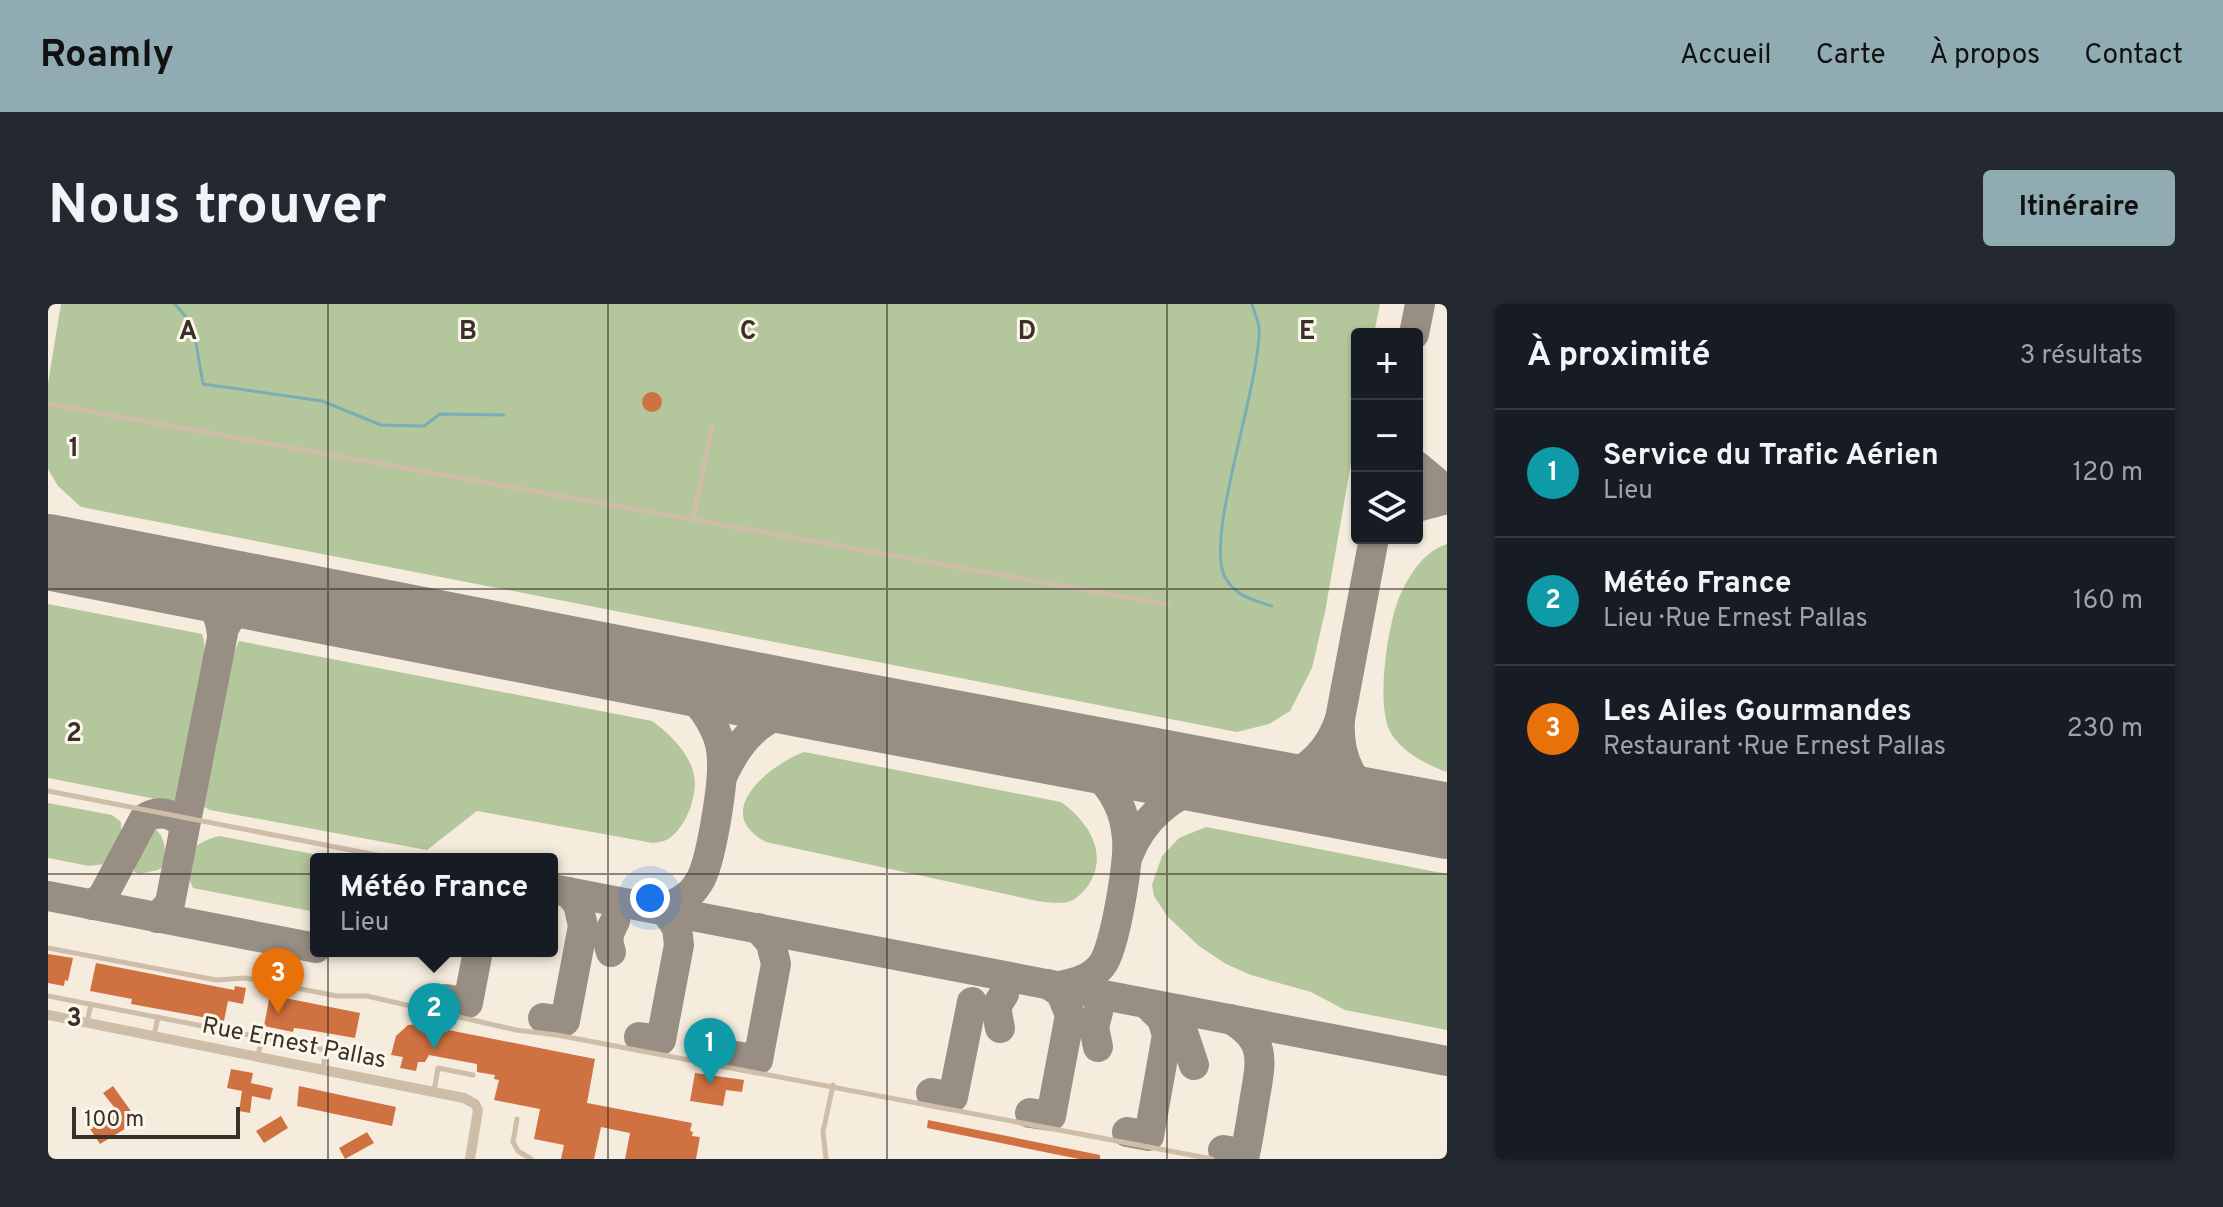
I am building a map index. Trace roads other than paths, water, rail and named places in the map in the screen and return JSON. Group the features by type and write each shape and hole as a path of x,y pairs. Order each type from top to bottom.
{"street":[{"name":"Rue Ernest Pallas","path":"48,1015 464,1098 477,1107 470,1159"}],"lane":[{"path":"48,404 1169,605"},
{"path":"693,519 712,427"},
{"path":"48,791 366,853"},
{"path":"48,948 216,980 245,978 337,996 367,996 516,1030 833,1085 1212,1159"},
{"path":"48,996 326,1050 323,1070"},
{"path":"87,1023 91,1004"},
{"path":"153,1037 158,1017"},
{"path":"258,1057 262,1037"},
{"path":"434,1092 438,1068 473,1075"},
{"path":"826,1159 823,1132 833,1085"},
{"path":"517,1119 513,1142 518,1151 531,1159"}],"waterway":[{"path":"175,304 193,325 203,384 322,401 381,425 424,426 440,414 504,415"},
{"path":"1252,304 1259,327 1257,352 1221,532 1221,560 1226,579 1235,590 1272,606"}],"place":[{"name":"Les Ailes Gourmandes","path":"278,1014"},
{"name":"Météo France","path":"434,1049"},
{"name":"Service du Trafic Aérien","path":"710,1084"}]}
